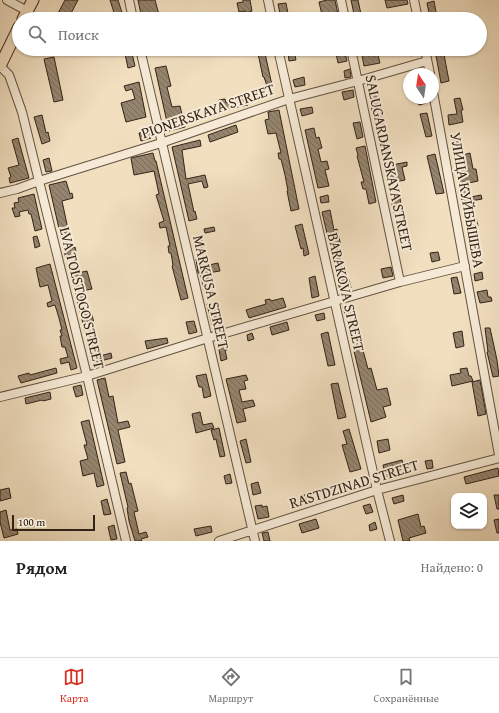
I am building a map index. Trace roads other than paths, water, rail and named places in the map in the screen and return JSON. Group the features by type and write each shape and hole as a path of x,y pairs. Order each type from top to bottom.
{"main road":[{"path":"27,12 33,0"},
{"path":"1,63 12,41"}],"street":[{"path":"7,0 21,12"},
{"path":"129,0 132,12"},
{"path":"268,0 271,12"},
{"path":"341,0 344,12"},
{"path":"414,0 417,12"},
{"name":"MARKUSA STREET","path":"142,56 256,541"},
{"name":"BARAKOVA STREET","path":"280,56 334,302 390,541"},
{"name":"SALUGARDANSKAYA STREET","path":"353,56 400,282"},
{"path":"426,56 429,68"},
{"name":"PIONERSKAYA STREET","path":"0,193 17,189 161,143 289,98 358,81 427,61"},
{"name":"LVA TOLSTOGO STREET","path":"1,63 9,74 22,112 126,541"},
{"name":"УЛИЦА КУЙБЫШЕВА","path":"435,104 499,457"},
{"path":"0,397 87,376 208,338 400,282 465,266"},
{"name":"RASTDZINAD STREET","path":"219,541 377,490 499,457"}]}
